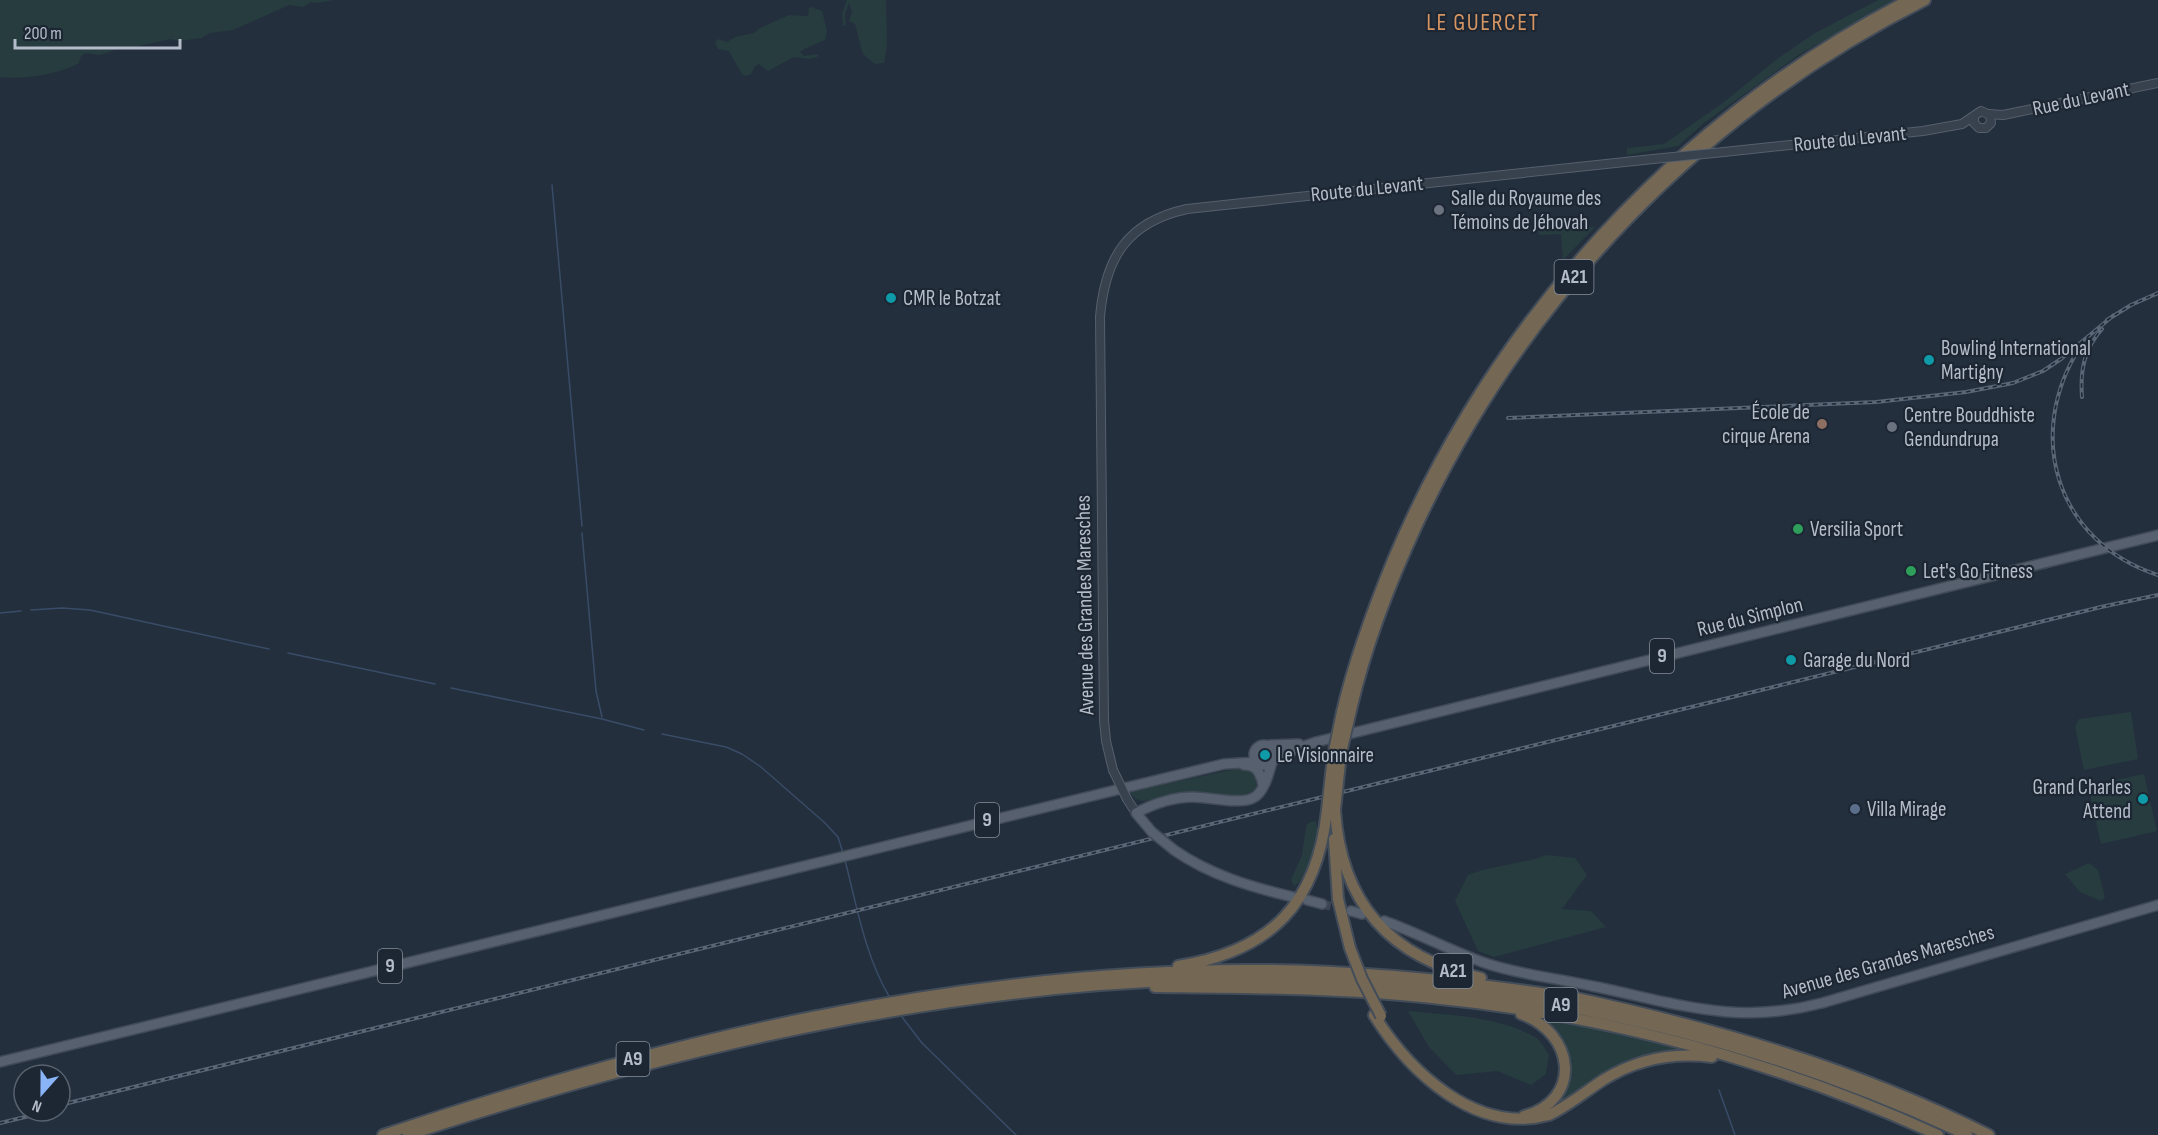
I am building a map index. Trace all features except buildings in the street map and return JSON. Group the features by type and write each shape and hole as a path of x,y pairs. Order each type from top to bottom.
{"highway":[{"name":"A21","path":"1767,1069 1709,1056 1658,1057 1618,1071 1550,1114 1526,1122 1499,1122 1472,1114 1440,1092 1404,1056 1378,1015 1347,948 1336,885 1331,810 1346,711 1396,571 1466,423 1520,334 1557,286 1606,230 1659,177 1723,121 1832,44 1909,0"},
{"name":"A21","path":"1476,407 1567,286 1614,232 1675,172 1735,121 1794,78 1860,36 1925,0"},
{"name":"A21","path":"1125,974 1212,959 1241,949 1262,936 1284,917 1304,890 1331,826"},
{"name":"A21","path":"1331,826 1358,896 1376,921 1403,946 1428,961 1458,972 1574,998"},
{"name":"A9","path":"383,1135 520,1091 640,1057 761,1028 1013,984 1125,974 1249,970 1348,972 1455,981 1574,998 1692,1025 1781,1051 1882,1088 1989,1135"},
{"name":"A9","path":"408,1135 525,1098 645,1064 895,1006 1075,986 1193,979 1317,979 1419,986 1541,1001 1656,1025 1763,1055 1871,1094 1966,1135"},
{"name":"A21","path":"1075,986 1324,990 1386,993 1474,1002 1531,1017 1544,1025 1558,1041 1564,1058 1564,1077 1557,1094 1542,1108 1523,1116 1505,1117 1485,1113 1446,1090 1423,1068 1378,1015"},
{"path":"1474,1002 1552,1014 1696,1047 1860,1102 1938,1135"}],"main road":[{"name":"Rue du Simplon","path":"1272,762 1285,753 1316,742 2158,535"},
{"name":"Rue du Simplon","path":"1270,746 1316,742"},
{"name":"9","path":"0,1062 1204,769 1254,752 1261,744 1270,746"},
{"path":"1270,746 1275,752 1256,797 1247,800 1179,798 1134,809 1146,826 1174,850 1206,869 1227,878 1293,897"},
{"path":"1254,752 1259,763 1263,784"},
{"name":"9","path":"1224,764 1259,763 1266,765 1272,762"},
{"path":"1204,769 1250,765 1259,772 1263,784"},
{"path":"1307,900 1322,904"},
{"name":"Avenue des Grandes Maresches","path":"1384,921 1504,969 1708,1011 1757,1014 1822,1003 2158,905"},
{"path":"1351,911 1362,914"}],"street":[{"name":"Rue du Levant","path":"1989,114 2003,115 2158,83"},
{"path":"1981,111 1989,114 1991,122 1985,129 1976,126 1974,117 1981,111"},
{"name":"Rue du Levant","path":"1991,122 2003,115"},
{"name":"Route du Levant","path":"1962,124 1974,117"},
{"name":"Route du Levant","path":"1101,440 1100,317 1104,283 1110,265 1124,244 1143,226 1158,218 1187,209 1249,201 1896,134 1962,124 1976,126"},
{"name":"Avenue des Grandes Maresches","path":"1101,440 1104,720 1113,770 1134,809"}],"green space":[{"path":"0,0 333,0 311,2 303,7 289,5 233,30 210,33 202,38 179,41 171,39 125,49 120,47 99,55 86,53 81,56 79,63 62,70 41,75 9,78 0,77"},
{"path":"847,0 886,0 887,45 884,63 875,64 863,54 855,24 849,21 852,12 849,3 845,14 846,25 843,26 842,13"},
{"path":"1878,0 1896,0 1800,54 1704,123 1678,146 1627,155 1627,148 1664,144 1815,33"},
{"path":"811,7 822,11 827,31 825,40 800,52 804,56 817,54 819,56 816,58 794,57 768,71 759,64 755,66 751,74 746,76 742,74 729,51 718,49 715,43 718,39 727,42 735,37 754,33 789,15 808,16"},
{"path":"1595,227 1563,260 1561,234 1539,235 1538,229"},
{"path":"2131,712 2138,759 2084,770 2075,727 2079,719"},
{"path":"1245,767 1252,769 1259,784 1255,791 1244,797 1164,797 1144,801 1136,799 1128,792"},
{"path":"2144,774 2157,831 2101,844 2088,786"},
{"path":"1316,821 1317,837 1313,856 1304,875 1294,886 1291,880 1302,855 1306,826"},
{"path":"1546,855 1575,858 1587,875 1562,909 1591,911 1606,927 1494,957 1478,951 1455,901 1468,875"},
{"path":"2089,863 2098,870 2105,897 2101,901 2080,892 2065,874"},
{"path":"1408,1011 1456,1015 1521,1030 1537,1038 1549,1055 1546,1074 1531,1085 1497,1071 1456,1075 1429,1047"},
{"path":"1544,1018 1567,1021 1703,1052 1663,1054 1550,1111 1548,1107 1562,1091 1558,1034"}],"waterway":[{"path":"552,185 582,526"},
{"path":"582,533 596,691 602,717"},
{"path":"31,610 62,608 90,610 269,649"},
{"path":"0,613 21,611"},
{"path":"288,653 435,684"},
{"path":"451,688 602,719 644,730"},
{"path":"662,734 726,747 742,754 761,767 825,823 838,837 843,853"},
{"path":"845,860 868,948 890,998"},
{"path":"902,1017 922,1043 1016,1135"},
{"path":"1719,1090 1735,1135"}],"tunnel":[{"path":"1322,904 1346,910"}],"railway":[{"path":"2107,320 2131,305 2158,293"},
{"path":"1508,418 1876,402 1966,392 2013,383 2043,371 2114,315"},
{"path":"2082,397 2084,361 2091,344 2102,329"},
{"path":"2080,347 2063,381 2054,415 2053,449 2060,482 2074,512 2095,538 2123,559 2158,575"},
{"path":"72,1102 2101,607 2158,595"},
{"path":"0,1123 12,1120"}],"place":[{"name":"Salle du Royaume des Témoins de Jéhovah","path":"1439,210"},
{"name":"CMR le Botzat","path":"891,298"},
{"name":"Bowling International Martigny","path":"1929,360"},
{"name":"École de cirque Arena","path":"1822,424"},
{"name":"Centre Bouddhiste Gendundrupa","path":"1892,427"},
{"name":"Versilia Sport","path":"1798,529"},
{"name":"Let's Go Fitness","path":"1911,571"},
{"name":"Garage du Nord","path":"1791,660"},
{"name":"Le Visionnaire","path":"1265,755"},
{"name":"Grand Charles Attend","path":"2143,799"},
{"name":"Villa Mirage","path":"1855,809"}],"district":[{"name":"LE GUERCET","path":"1483,22"}]}
